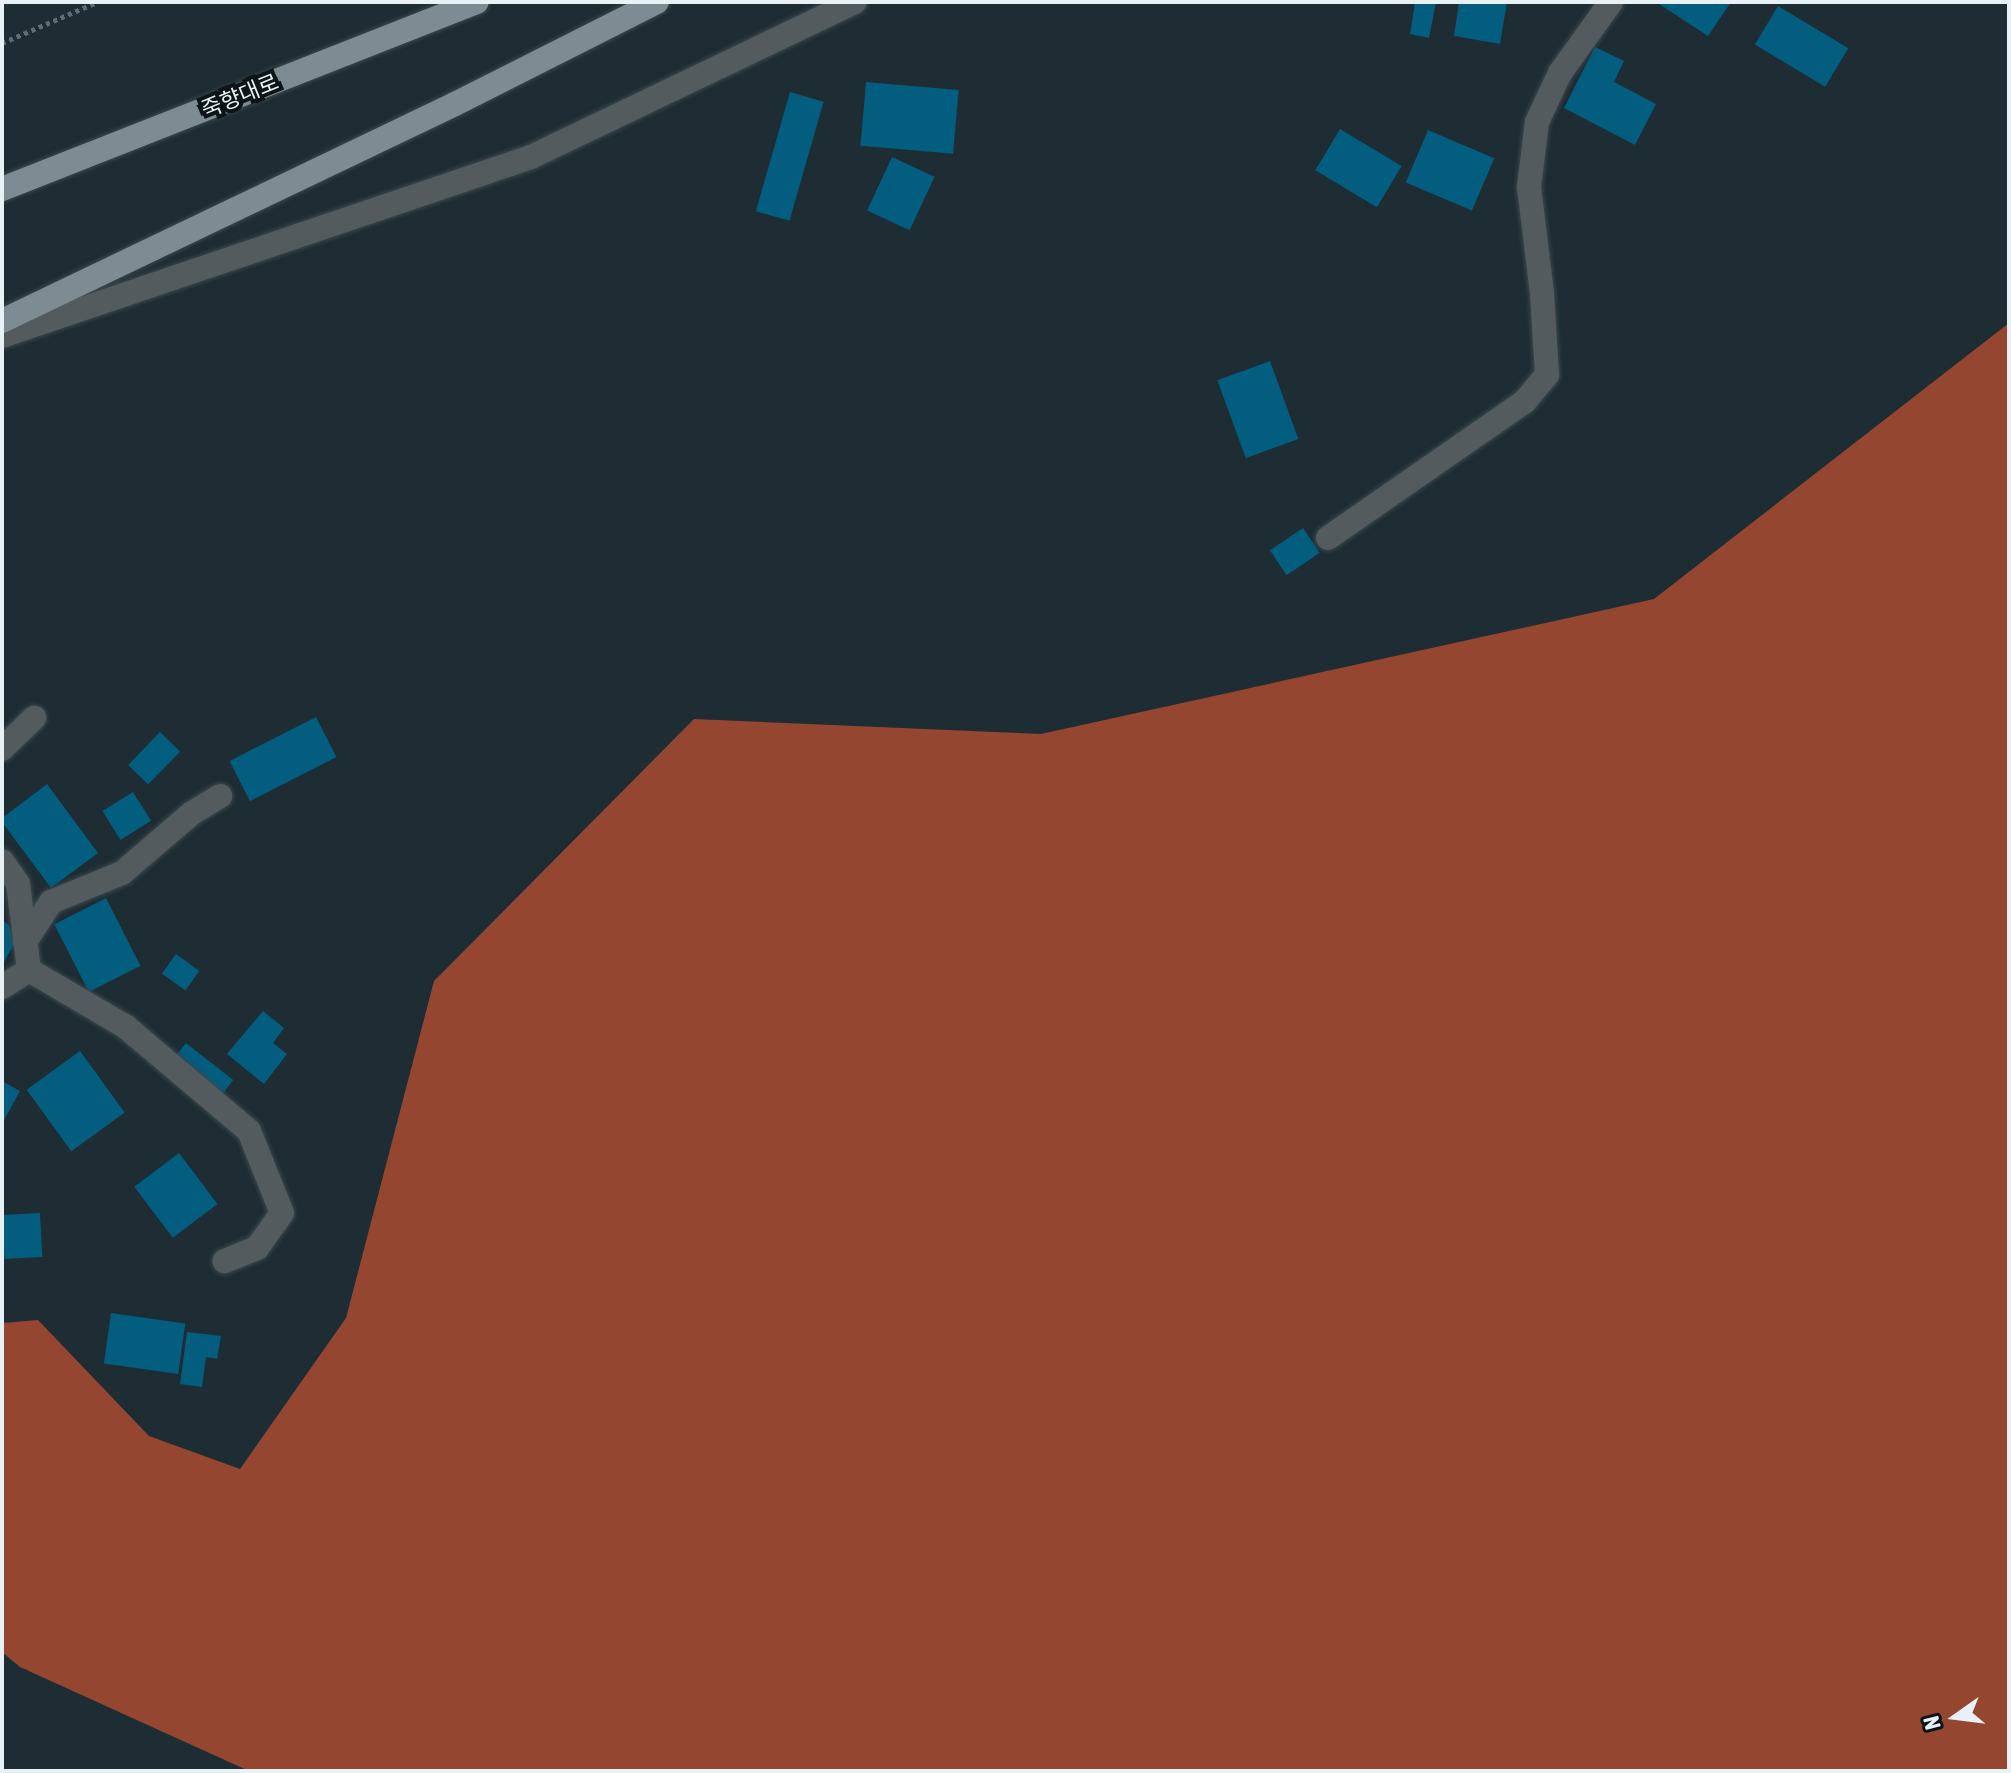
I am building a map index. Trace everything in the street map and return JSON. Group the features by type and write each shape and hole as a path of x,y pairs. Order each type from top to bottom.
{"main road":[{"name":"죽향대로","path":"2,189 477,2"},
{"path":"2,321 455,104 657,2"}],"street":[{"path":"2,336 531,157 855,2"},
{"path":"1328,538 1525,401 1547,375 1542,293 1529,187 1537,122 1560,73 1611,2"},
{"path":"2,749 34,718"},
{"path":"25,942 51,902 122,873 192,813 220,796"},
{"path":"2,861 18,884 29,970"},
{"path":"2,987 29,970"},
{"path":"29,970 126,1027 249,1131 282,1213 257,1248 225,1261"}],"path":[{"path":"2,43 97,2"}],"shaded area":[{"path":"2009,323 2009,1771 249,1771 20,1667 2,1652 2,1323 38,1320 149,1436 240,1469 346,1318 434,981 694,719 1041,734 1654,599"}],"building":[{"path":"1415,2 1436,2 1429,38 1410,34"},
{"path":"1459,2 1507,2 1500,44 1454,36"},
{"path":"1656,2 1731,2 1708,36"},
{"path":"1778,6 1848,48 1825,87 1755,45"},
{"path":"1595,47 1624,61 1614,82 1656,104 1635,145 1564,108"},
{"path":"866,82 959,90 953,154 860,146"},
{"path":"790,92 824,102 789,221 756,211"},
{"path":"1340,129 1402,166 1377,207 1315,170"},
{"path":"1428,130 1494,158 1472,211 1406,182"},
{"path":"892,157 935,177 910,230 867,210"},
{"path":"1270,361 1298,439 1246,458 1217,380"},
{"path":"1303,528 1320,553 1287,575 1270,550"},
{"path":"316,717 336,757 250,801 230,761"},
{"path":"160,732 180,751 148,785 128,765"},
{"path":"47,784 98,853 51,888 2,822 2,818"},
{"path":"133,792 151,821 120,840 102,811"},
{"path":"106,898 141,966 89,992 54,924"},
{"path":"2,920 9,925 15,942 2,966"},
{"path":"176,954 199,971 185,990 162,973"},
{"path":"263,1011 284,1028 273,1043 287,1054 264,1084 227,1054"},
{"path":"186,1043 233,1080 222,1095 174,1058"},
{"path":"80,1051 125,1112 71,1151 27,1090"},
{"path":"2,1081 20,1091 2,1124"},
{"path":"179,1153 218,1204 173,1238 134,1187"},
{"path":"40,1213 42,1257 4,1259 2,1215"},
{"path":"111,1313 185,1323 178,1374 104,1364"},
{"path":"187,1332 221,1336 217,1359 206,1357 202,1387 180,1384"}]}
